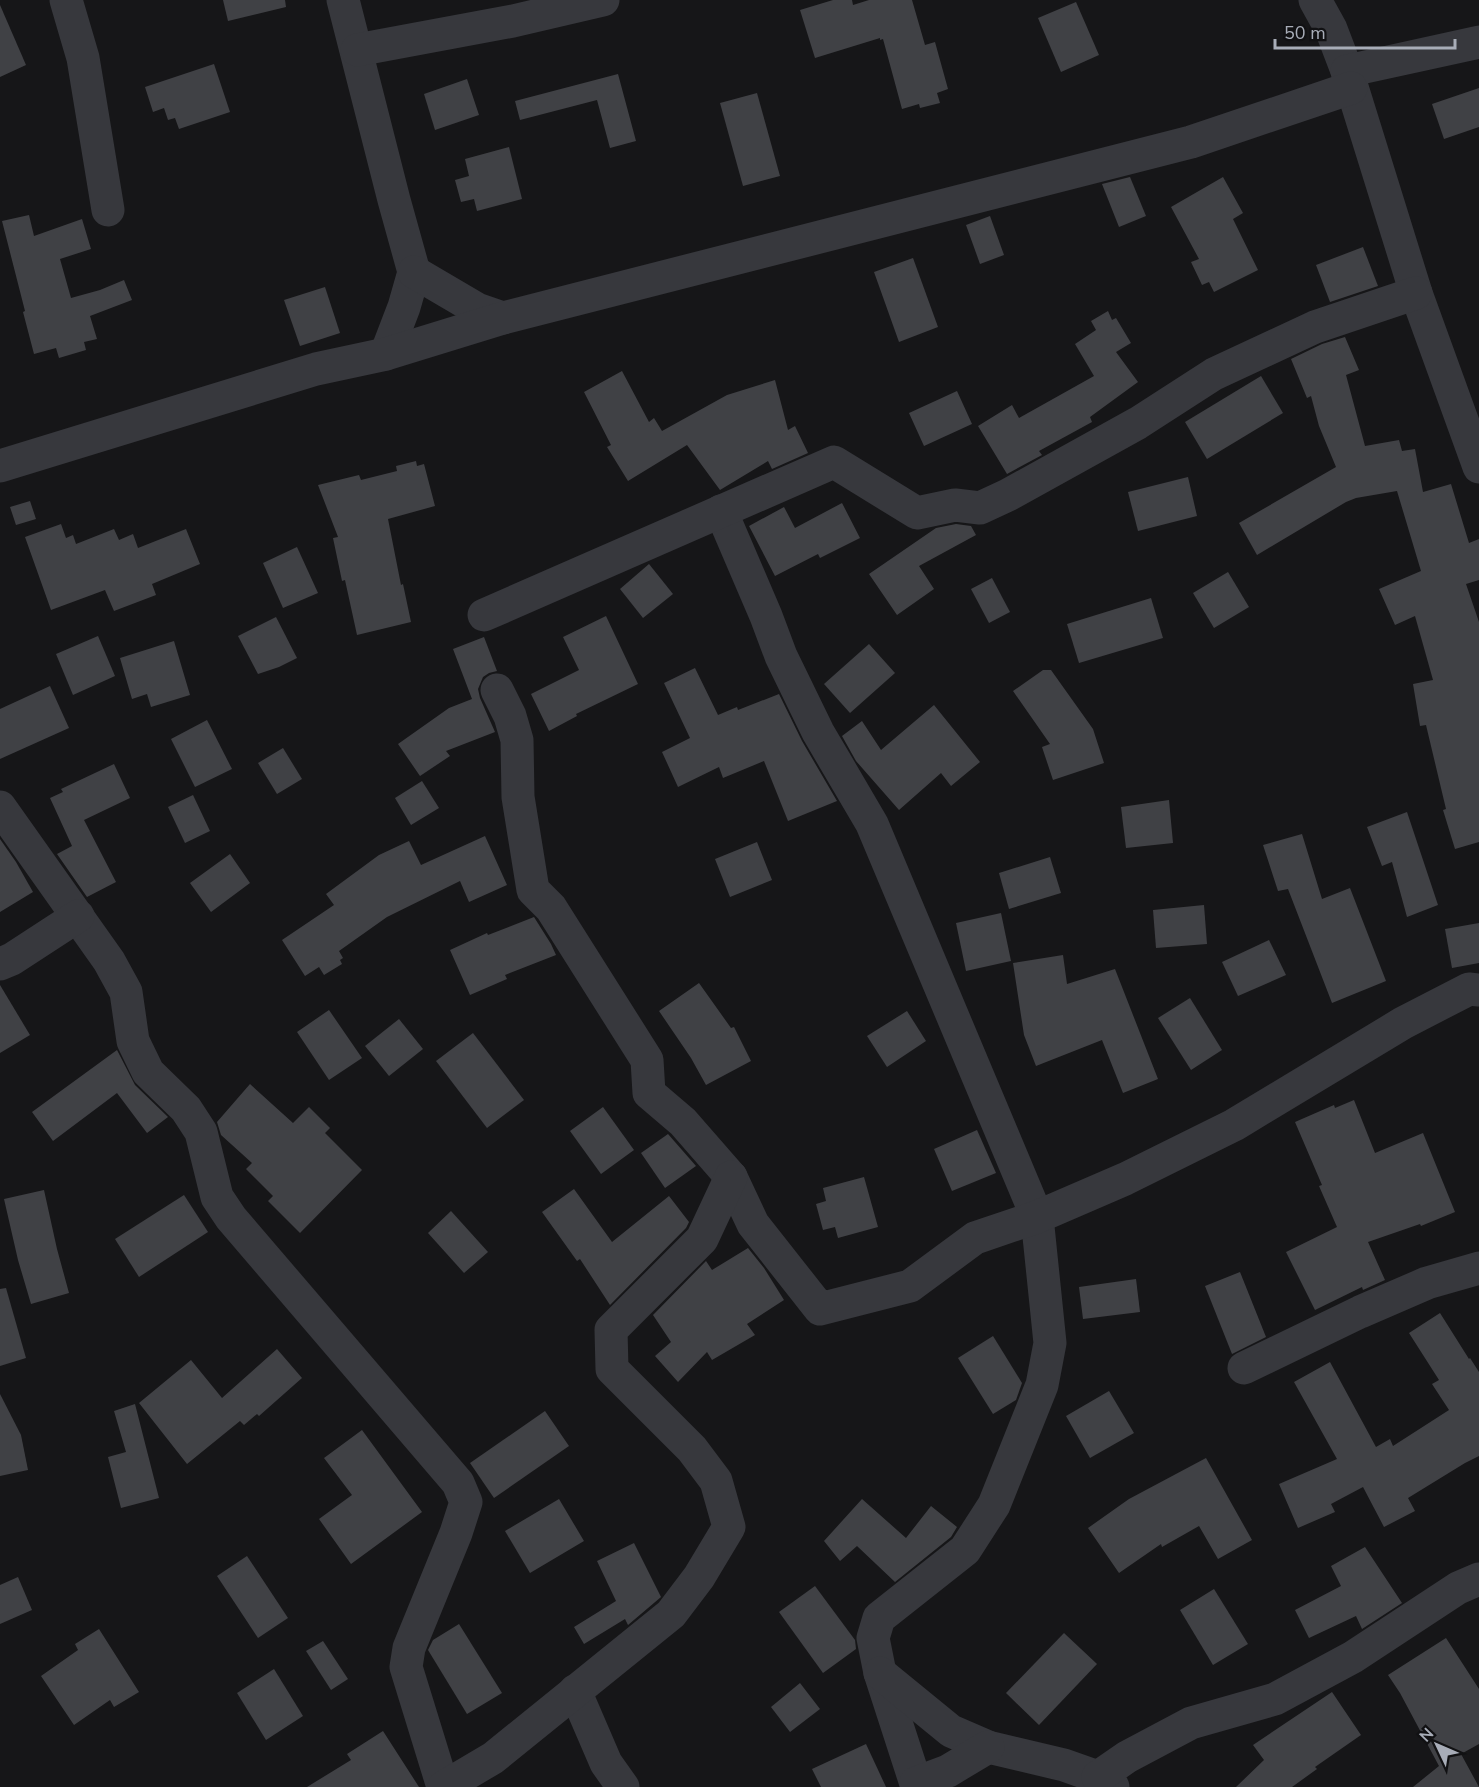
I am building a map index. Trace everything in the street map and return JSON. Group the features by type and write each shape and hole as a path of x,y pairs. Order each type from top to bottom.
{"street":[{"path":"66,0 83,58 108,210"},
{"path":"343,0 414,272 404,307 386,354"},
{"path":"357,50 513,21 603,0"},
{"path":"1315,0 1331,29 1349,80 1416,293 1479,467"},
{"path":"0,466 316,369 386,354 502,318 1191,142 1349,80 1479,42"},
{"path":"414,272 477,309 502,318"},
{"path":"484,615 834,462 917,513 955,505 980,508 1008,495 1138,423 1214,374 1315,327 1416,293"},
{"path":"721,511 781,656 818,732 872,824 1037,1217 1050,1344 1042,1384 994,1505 965,1550 879,1618 873,1638 880,1673 916,1785 948,1771 988,1747"},
{"path":"497,690 510,716 517,740 518,798 533,890 551,908 647,1060 650,1093 682,1122 731,1177 753,1224 820,1309 910,1286 975,1238 1037,1217 1125,1179 1234,1125 1403,1023 1469,989 1479,990"},
{"path":"0,807 109,961 126,992 133,1041 148,1072 186,1109 201,1132 217,1197 231,1218 458,1483 466,1502 456,1533 409,1648 406,1667 444,1787 493,1758 671,1614 699,1577 729,1527 716,1481 692,1449 612,1369 611,1330 702,1239 731,1177"},
{"path":"0,964 12,959 78,916"},
{"path":"1244,1368 1360,1312 1427,1283 1479,1268"},
{"path":"880,1673 951,1731 988,1747 1064,1765 1105,1782 1127,1757 1191,1723 1275,1699 1353,1657 1458,1588 1479,1579"},
{"path":"575,1691 606,1763 623,1787"}],"building":[{"path":"223,0 285,0 286,7 228,21"},
{"path":"833,0 852,0 853,5 869,0 912,0 925,45 935,42 948,89 937,93 940,103 920,108 919,104 902,109 883,39 815,58 800,10"},
{"path":"1076,2 1099,55 1061,72 1038,18"},
{"path":"0,5 26,65 0,77"},
{"path":"214,64 230,112 179,129 175,118 168,120 164,108 153,112 145,87"},
{"path":"618,74 636,141 610,148 597,100 520,120 515,101"},
{"path":"467,79 479,115 435,130 424,94"},
{"path":"1479,88 1479,127 1444,139 1432,104"},
{"path":"757,93 780,176 743,186 720,103"},
{"path":"509,147 522,199 477,211 474,199 461,202 455,180 469,176 465,159"},
{"path":"1130,177 1146,216 1119,227 1102,184"},
{"path":"1223,177 1243,213 1233,219 1258,270 1214,292 1209,282 1202,285 1191,262 1199,259 1171,207"},
{"path":"29,215 34,236 82,219 91,249 60,259 71,298 124,280 132,300 90,316 97,339 84,342 86,350 59,358 56,348 34,354 2,221"},
{"path":"990,216 1004,255 980,264 966,225"},
{"path":"1363,247 1378,286 1330,302 1316,265"},
{"path":"913,258 938,327 899,342 874,272"},
{"path":"325,287 340,333 300,346 284,300"},
{"path":"1108,311 1112,320 1116,318 1131,343 1116,352 1138,382 1090,417 1092,422 1039,451 1042,455 1007,474 978,426 1012,405 1019,418 1094,376 1075,344 1096,330 1091,321"},
{"path":"1345,337 1359,370 1346,375 1365,446 1399,440 1402,451 1415,449 1423,492 1451,484 1469,543 1479,539 1479,580 1466,584 1479,622 1479,842 1455,849 1443,810 1446,809 1426,725 1420,726 1413,684 1433,680 1415,616 1395,625 1379,589 1421,571 1397,491 1356,498 1346,502 1257,555 1239,523 1336,467 1319,426 1311,396 1307,398 1291,359 1322,344"},
{"path":"622,371 649,422 654,418 662,431 727,395 775,380 788,430 795,426 808,453 772,469 768,461 720,490 687,445 628,481 607,447 611,445 584,392"},
{"path":"1261,376 1283,413 1207,459 1185,422"},
{"path":"957,391 972,424 924,446 909,413"},
{"path":"416,461 417,466 424,464 435,506 388,519 411,622 357,635 333,538 338,537 318,485 359,475 361,480 397,471 396,466"},
{"path":"1188,477 1197,516 1138,531 1128,492"},
{"path":"30,501 36,519 16,525 10,507"},
{"path":"842,503 860,538 820,558 818,554 775,576 749,526 784,507 795,528"},
{"path":"61,524 66,538 73,535 76,544 114,529 119,540 133,534 138,548 186,529 200,564 152,584 156,595 114,611 105,590 51,610 25,537"},
{"path":"956,524 971,526 976,535 919,566 934,589 897,615 869,574 936,528"},
{"path":"297,547 318,593 283,608 263,563"},
{"path":"649,564 673,594 643,618 620,589"},
{"path":"1228,572 1249,607 1214,628 1193,593"},
{"path":"992,578 1010,612 989,623 971,589"},
{"path":"1151,598 1163,638 1079,663 1067,624"},
{"path":"606,616 638,684 576,714 577,716 549,731 531,694 579,670 563,637"},
{"path":"276,617 297,658 258,674 238,636"},
{"path":"98,636 115,676 73,695 56,654"},
{"path":"484,637 497,671 483,677 478,689 495,732 446,751 450,756 420,776 398,744 449,708 472,699 453,649"},
{"path":"174,641 190,695 151,707 147,694 132,699 120,658"},
{"path":"869,644 895,673 850,713 824,684"},
{"path":"695,668 718,715 779,694 802,741 837,801 788,821 764,761 723,778 719,767 678,787 662,752 690,738 664,683"},
{"path":"1043,670 1051,670 1093,729 1104,763 1053,780 1042,747 1050,744 1013,691"},
{"path":"50,686 69,728 0,759 0,709"},
{"path":"934,705 980,762 951,786 941,773 899,810 856,761 842,736 862,721 881,750"},
{"path":"207,720 232,769 195,787 171,739"},
{"path":"283,748 302,779 277,794 258,763"},
{"path":"114,764 130,798 84,820 116,882 87,897 57,854 72,846 50,798 63,792 61,789"},
{"path":"422,781 439,808 411,825 395,798"},
{"path":"193,795 210,831 185,843 168,807"},
{"path":"1169,800 1173,843 1126,848 1121,807"},
{"path":"1407,812 1438,905 1407,917 1392,862 1382,866 1367,827"},
{"path":"1302,834 1322,899 1350,888 1386,981 1332,1003 1288,889 1278,891 1263,845"},
{"path":"485,836 507,885 469,902 460,881 387,917 339,951 343,958 340,960 342,964 324,975 319,967 305,976 282,940 334,905 326,894 379,855 409,841 421,865"},
{"path":"0,839 33,892 0,912"},
{"path":"757,842 772,880 730,897 715,859"},
{"path":"230,854 250,883 211,912 190,883"},
{"path":"1050,857 1061,893 1009,909 999,873"},
{"path":"1204,905 1207,944 1156,948 1153,910"},
{"path":"1001,913 1011,961 966,971 956,923"},
{"path":"534,917 556,955 505,975 507,979 470,995 450,950 487,933 488,935"},
{"path":"1479,923 1479,963 1452,968 1445,929"},
{"path":"1269,940 1286,975 1238,996 1222,962"},
{"path":"1063,955 1067,984 1115,969 1158,1079 1123,1093 1102,1040 1036,1066 1024,1035 1013,963"},
{"path":"699,983 731,1028 734,1027 751,1061 706,1085 691,1058 659,1011"},
{"path":"0,985 30,1035 0,1053"},
{"path":"1190,998 1222,1050 1191,1070 1158,1018"},
{"path":"329,1010 362,1058 329,1080 297,1032"},
{"path":"907,1011 926,1041 887,1067 867,1036"},
{"path":"399,1019 423,1049 389,1076 365,1046"},
{"path":"473,1033 524,1100 487,1128 436,1061"},
{"path":"117,1050 135,1085 168,1117 147,1133 117,1093 53,1141 32,1112"},
{"path":"250,1084 293,1123 309,1107 330,1128 325,1133 362,1170 300,1233 268,1201 273,1196 246,1169 252,1163 221,1135 217,1122"},
{"path":"1354,1100 1375,1153 1423,1133 1455,1212 1421,1226 1420,1224 1368,1242 1385,1280 1363,1290 1362,1287 1315,1310 1286,1252 1337,1227 1295,1122 1334,1105 1335,1108"},
{"path":"603,1107 634,1150 601,1174 570,1131"},
{"path":"977,1130 996,1173 952,1191 934,1149"},
{"path":"668,1134 696,1166 665,1188 641,1153"},
{"path":"864,1177 878,1227 838,1238 835,1227 823,1230 816,1204 826,1201 823,1188"},
{"path":"574,1189 612,1242 669,1196 689,1222 686,1228 610,1305 580,1259 577,1261 542,1212"},
{"path":"44,1190 69,1293 31,1304 4,1199"},
{"path":"184,1195 208,1232 139,1277 115,1239"},
{"path":"451,1211 488,1252 464,1273 428,1233"},
{"path":"748,1248 784,1300 747,1324 755,1335 712,1360 707,1352 678,1382 655,1356 671,1342 653,1315 706,1261 712,1270"},
{"path":"1240,1272 1266,1337 1232,1354 1205,1286"},
{"path":"1136,1279 1140,1312 1083,1319 1079,1287"},
{"path":"6,1288 26,1358 0,1366 0,1289"},
{"path":"1440,1313 1479,1372 1479,1456 1408,1498 1415,1511 1384,1527 1363,1487 1331,1504 1335,1512 1298,1528 1279,1484 1337,1459 1294,1382 1330,1362 1376,1447 1390,1439 1393,1446 1449,1410 1432,1384 1439,1380 1409,1333"},
{"path":"993,1336 1022,1383 1016,1400 993,1414 958,1358"},
{"path":"277,1349 302,1378 259,1416 257,1414 244,1425 240,1421 187,1464 139,1403 191,1360 222,1398"},
{"path":"1109,1391 1134,1433 1090,1458 1066,1416"},
{"path":"0,1394 21,1435 28,1470 0,1476"},
{"path":"135,1404 159,1498 121,1508 108,1457 126,1452 114,1411"},
{"path":"545,1411 569,1446 494,1498 470,1463"},
{"path":"362,1430 422,1512 351,1564 319,1519 352,1495 324,1458"},
{"path":"1206,1458 1252,1540 1218,1559 1199,1526 1162,1547 1161,1544 1119,1573 1088,1528 1129,1499"},
{"path":"559,1499 584,1541 530,1573 505,1531"},
{"path":"862,1499 906,1538 931,1506 957,1527 951,1537 895,1582 857,1546 840,1561 824,1541"},
{"path":"634,1543 661,1597 628,1625 625,1619 584,1644 574,1627 616,1601 597,1561"},
{"path":"1365,1547 1402,1603 1362,1629 1356,1616 1309,1638 1295,1610 1341,1586 1331,1566"},
{"path":"247,1556 288,1618 258,1638 217,1576"},
{"path":"18,1577 32,1610 0,1624 0,1585"},
{"path":"815,1586 855,1640 856,1649 823,1673 779,1612"},
{"path":"1214,1589 1248,1644 1213,1665 1180,1610"},
{"path":"459,1624 502,1693 467,1714 428,1650 433,1640"},
{"path":"99,1629 139,1692 114,1707 110,1700 74,1725 41,1676 78,1650 75,1644"},
{"path":"1064,1633 1097,1664 1039,1725 1006,1693"},
{"path":"1446,1638 1479,1689 1479,1744 1461,1754 1479,1787 1413,1787 1439,1766 1388,1675"},
{"path":"323,1641 348,1679 331,1690 306,1651"},
{"path":"274,1669 303,1716 266,1740 237,1693"},
{"path":"800,1683 820,1709 790,1732 771,1707"},
{"path":"1332,1692 1361,1735 1315,1767 1317,1769 1292,1787 1236,1787 1264,1760 1253,1745"},
{"path":"383,1731 419,1787 307,1787 351,1760 347,1754"},
{"path":"866,1744 886,1787 821,1787 812,1769"}]}
